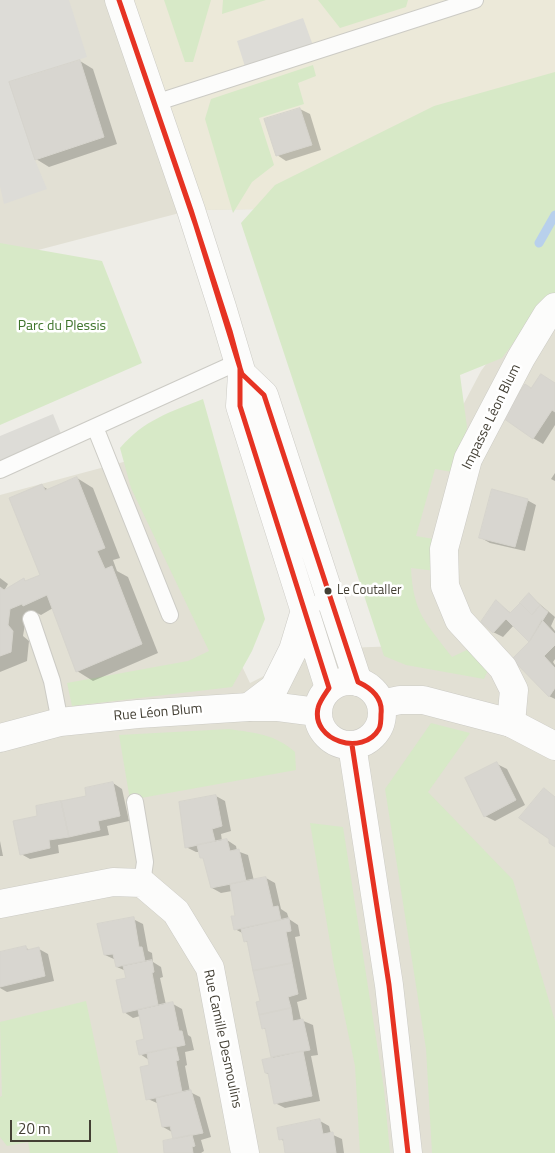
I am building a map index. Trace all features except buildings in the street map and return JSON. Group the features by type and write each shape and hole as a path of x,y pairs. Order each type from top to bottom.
{"street":[{"path":"123,1 240,368 240,406 306,607 330,688"},
{"name":"Impasse Léon Blum","path":"511,722 514,690 503,668 459,620 445,586 444,549 468,459 521,358 547,315 555,307"},
{"path":"240,368 264,396 358,682"},
{"path":"249,708 274,688 294,650 306,607"},
{"path":"358,682 368,686 376,694 381,704 382,713 376,732 361,743 352,745 341,744 323,732 318,722 317,712 319,703 330,688 338,683 358,682"},
{"path":"381,704 400,700 423,700 511,722 555,746"},
{"name":"Rue Léon Blum","path":"0,738 60,722 138,714 278,707 317,712"},
{"path":"352,745 389,984 408,1153"},
{"path":"0,904 113,882 142,883"},
{"name":"Rue Camille Desmoulins","path":"142,883 176,912 210,968 245,1153"}],"lane":[{"path":"155,103 430,7 475,0"},
{"path":"0,470 95,426 240,368"},
{"path":"95,426 170,615"},
{"path":"31,619 52,681 60,722"},
{"path":"135,802 145,862 142,883"}],"shaded area":[{"path":"0,0 555,0 266,209 191,210 0,260"},
{"path":"0,0 69,0 87,57 9,82 35,160 47,189 4,204 0,186"},
{"path":"119,0 555,0 555,89 266,209 191,210"},
{"path":"303,18 315,51 247,73 237,41"},
{"path":"555,270 555,1153 0,1153 0,495 142,457 250,683 318,649 399,646 404,541 433,462 481,371"},
{"path":"53,414 66,446 0,474 0,436"}],"green space":[{"path":"164,0 211,0 193,62 185,62"},
{"path":"223,0 266,0 222,14"},
{"path":"318,0 408,0 406,7 340,28"},
{"path":"313,65 316,76 298,83 304,104 259,118 274,165 252,182 233,213 205,119 211,99"},
{"path":"555,72 555,294 544,302 502,358 460,375 467,427 458,473 435,469 416,536 440,540 436,571 411,568 412,583 418,607 428,626 452,657 473,647 488,670 484,679 406,665 384,656 241,223 275,185 434,106"},
{"name":"Parc du Plessis","path":"0,243 102,261 142,363 0,425"},
{"path":"203,399 265,619 252,651 232,687 72,706 67,683 188,661 209,651 131,488 120,448 138,430 158,418"},
{"path":"431,723 470,733 428,792 513,880 555,1021 555,1153 432,1153 426,1049 385,789"},
{"path":"229,729 264,735 280,741 295,752 296,770 130,800 119,735"},
{"path":"310,823 343,827 384,1089 390,1153 360,1153 355,1066 334,966"},
{"path":"86,1001 118,1153 30,1153 28,1142 7,1146 0,1137 0,1097 2,1096 0,1022"}],"waterway":[{"path":"539,243 555,215"}],"transit line":[{"path":"119,0 191,210 196,226 119,0"},
{"path":"196,226 240,368"},
{"path":"196,226 240,368"},
{"path":"240,368 242,374 264,395 358,682 372,691 380,703 381,719 379,729 362,742 351,743 330,737 322,729 318,720 318,708 329,688 240,406 240,368"},
{"path":"352,745 389,985 408,1153"}],"place":[{"name":"Le Coutaller","path":"328,591"}]}
